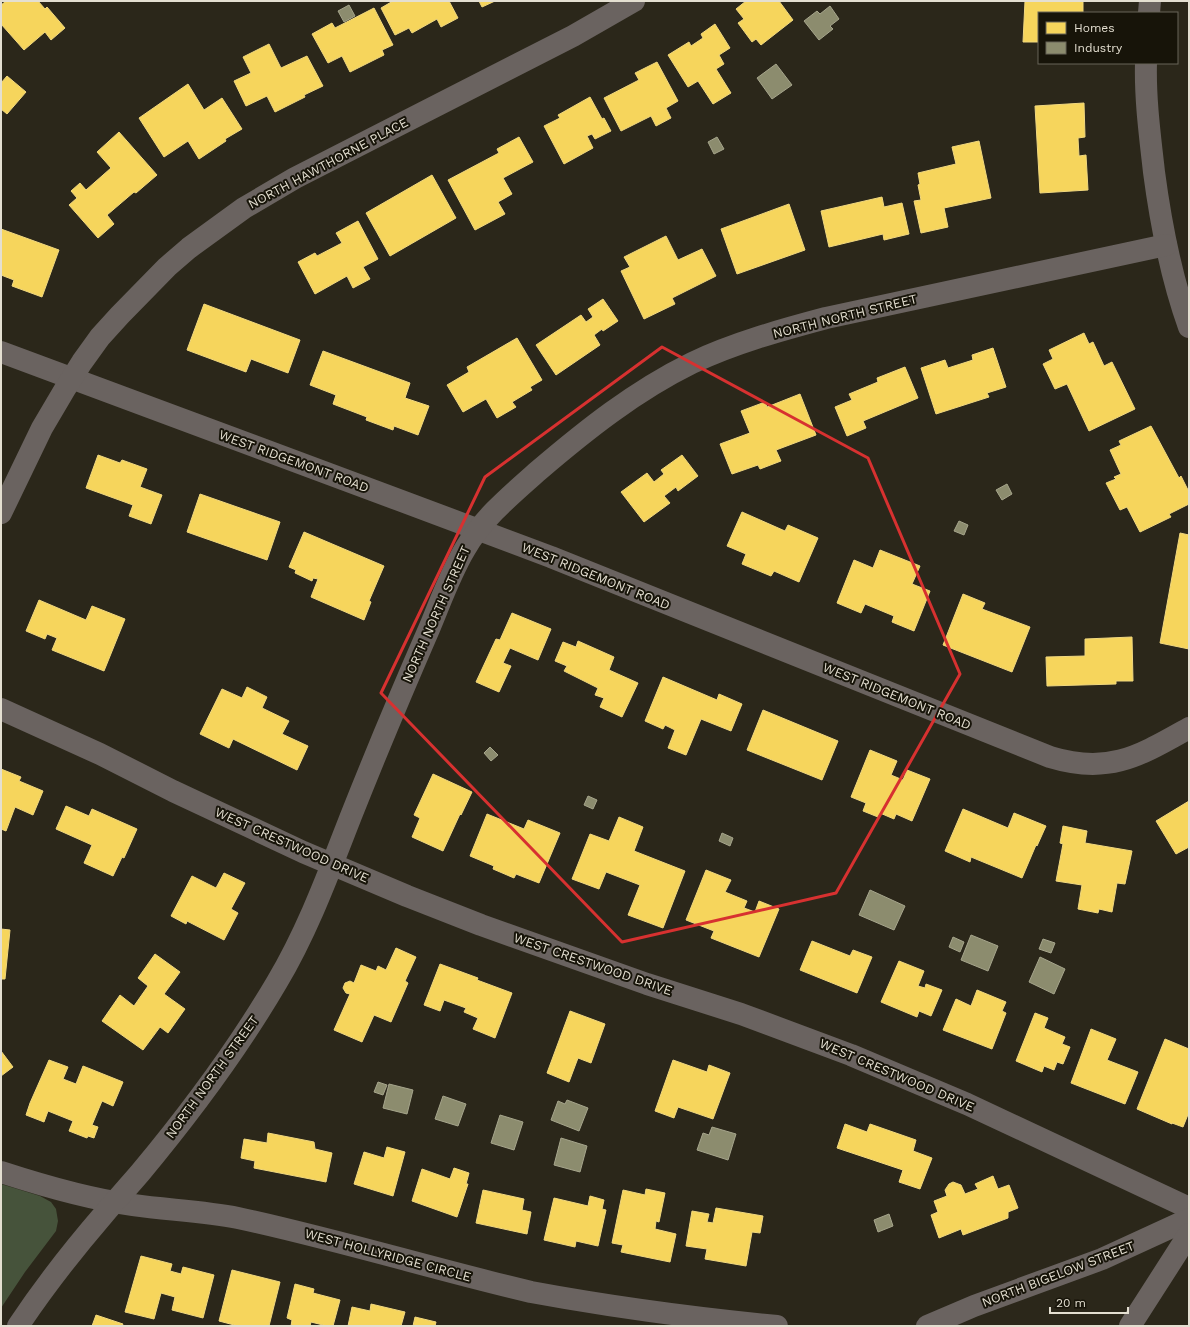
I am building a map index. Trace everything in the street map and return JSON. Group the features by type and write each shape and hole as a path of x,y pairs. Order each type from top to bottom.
{"street":[{"name":"NORTH HAWTHORNE PLACE","path":"1,513 29,452 71,378 110,326 157,277 197,242 244,208 295,178 566,39 634,1"},
{"path":"1149,12 1150,1"},
{"path":"1146,64 1147,97 1152,154 1166,245 1189,327"},
{"name":"NORTH NORTH STREET","path":"18,1326 57,1271 137,1176 206,1090 256,1017 290,958 316,904 403,687 459,559 477,530 506,500 589,428 629,399 703,358 754,339 826,318 1166,245"},
{"name":"WEST RIDGEMONT ROAD","path":"1,352 565,563 1038,753 1060,760 1104,764 1115,762 1138,755 1189,728"},
{"name":"WEST CRESTWOOD DRIVE","path":"1,709 84,746 180,794 332,864 481,926 647,984 741,1014 851,1055 967,1104 1189,1208"},
{"name":"WEST HOLLYRIDGE CIRCLE","path":"1,1172 65,1191 115,1202 216,1214 267,1224 505,1286 568,1299 661,1313 777,1326"},
{"name":"NORTH BIGELOW STREET","path":"928,1325 982,1303 1102,1259 1189,1219"},
{"path":"1130,1326 1189,1234"}],"highlighted area":[{"path":"662,347 868,458 960,674 836,893 622,942 381,693 485,477"}],"green space":[{"path":"1,1184 40,1196 51,1202 56,1209 58,1221 56,1231 25,1272 1,1308"}],"building: Homes":[{"path":"4,1 38,1 45,9 47,7 65,28 51,40 45,32 24,50 1,24 1,5 5,2"},
{"path":"393,1 449,1 458,18 441,27 437,19 412,33 409,28 395,35 381,8"},
{"path":"479,1 495,1 482,7"},
{"path":"746,1 779,1 793,20 761,45 756,39 752,42 738,23 744,19 736,9"},
{"path":"1025,1 1083,1 1083,12 1038,12 1038,42 1023,42"},
{"path":"374,8 393,45 382,50 384,55 350,72 342,56 328,63 312,34 332,23 335,28"},
{"path":"715,24 730,48 719,55 724,64 716,69 731,93 713,104 698,81 688,87 668,55 689,42 691,46 703,38 701,34"},
{"path":"269,44 281,68 307,56 323,86 275,112 267,96 246,106 234,81 251,73 243,57"},
{"path":"657,62 678,101 666,108 671,118 656,126 651,116 621,131 604,98 639,80 635,73"},
{"path":"7,76 26,92 7,114 1,109 1,83"},
{"path":"188,84 204,110 222,98 242,129 225,139 226,141 199,159 188,141 164,157 139,118"},
{"path":"590,97 602,119 604,118 611,131 595,139 592,134 587,136 593,148 564,164 544,126 560,118 558,115"},
{"path":"1084,103 1085,137 1078,138 1079,156 1086,155 1088,190 1040,193 1035,106"},
{"path":"119,132 157,175 107,215 114,224 98,238 69,205 77,198 71,191 80,183 86,190 111,168 97,152"},
{"path":"519,137 533,162 503,178 512,194 498,202 505,214 475,230 448,180 499,153 497,149"},
{"path":"979,141 991,198 944,208 948,227 921,233 914,201 921,200 918,185 920,184 918,173 956,164 952,147"},
{"path":"432,175 456,218 390,256 366,213"},
{"path":"882,197 884,207 902,203 909,234 884,240 883,234 829,247 821,211"},
{"path":"789,204 805,250 737,274 721,229"},
{"path":"358,221 378,259 363,267 370,279 353,288 347,276 315,294 298,262 315,253 317,256 342,243 336,233"},
{"path":"1,229 59,250 42,297 12,286 14,280 1,275"},
{"path":"666,236 678,260 702,249 716,276 672,298 675,304 644,319 621,271 630,267 624,257"},
{"path":"603,299 618,321 594,335 600,345 556,375 536,345 581,315 586,322 593,317 588,309"},
{"path":"204,304 300,340 288,373 251,359 246,372 187,350"},
{"path":"1084,333 1089,344 1093,342 1104,366 1112,362 1135,409 1089,431 1067,384 1055,389 1043,364 1053,359 1049,350"},
{"path":"517,338 542,380 530,387 532,390 512,402 516,407 497,418 486,399 463,412 447,385 469,372 467,367"},
{"path":"993,348 1006,387 987,393 989,397 936,414 921,368 945,360 948,368 973,360 972,355"},
{"path":"323,351 410,383 405,398 429,406 418,435 394,426 393,430 366,420 367,417 333,404 336,395 310,385"},
{"path":"905,367 918,398 863,421 866,428 847,436 835,407 852,400 849,394 878,382 877,378"},
{"path":"800,394 816,435 776,450 781,461 760,469 758,465 732,474 720,444 750,433 741,411 765,402 767,407"},
{"path":"1151,426 1179,478 1181,476 1189,492 1189,504 1169,514 1171,517 1140,532 1127,507 1120,510 1106,483 1116,479 1114,477 1121,474 1110,450 1121,445 1119,441"},
{"path":"98,455 120,463 122,460 147,469 140,487 162,495 151,524 129,516 133,505 86,488"},
{"path":"682,455 698,476 678,491 676,487 664,496 670,503 644,522 621,492 647,473 654,482 664,474 661,470"},
{"path":"200,494 280,522 267,560 187,532"},
{"path":"742,512 785,531 788,525 818,538 799,582 774,571 771,576 742,564 746,554 727,546"},
{"path":"304,532 384,566 369,601 371,602 364,620 311,597 318,579 313,578 312,581 295,573 296,570 289,567"},
{"path":"1180,533 1189,535 1189,649 1160,643"},
{"path":"880,550 920,566 912,584 930,591 914,631 892,622 894,616 865,604 861,613 837,603 854,560 873,568"},
{"path":"963,594 985,603 982,609 1030,627 1012,672 943,645"},
{"path":"39,600 86,620 92,606 125,619 104,671 52,650 57,638 47,634 45,639 26,631"},
{"path":"512,613 551,629 538,660 510,648 503,663 511,666 499,692 476,682 496,639 500,640"},
{"path":"1132,637 1133,681 1116,681 1116,684 1047,686 1046,657 1085,656 1085,639"},
{"path":"578,641 614,657 609,670 638,683 622,717 600,707 604,698 595,695 598,688 564,671 567,666 555,661 563,642 576,647"},
{"path":"663,677 717,700 719,694 742,704 731,731 701,719 686,755 668,748 675,730 665,725 663,729 645,721"},
{"path":"247,687 267,697 262,708 289,721 282,734 308,746 297,770 233,739 229,748 200,734 222,689 242,698"},
{"path":"763,710 838,741 822,780 747,750"},
{"path":"870,750 897,761 891,775 903,780 907,770 930,779 912,821 896,814 894,819 880,813 878,817 863,811 866,803 851,797"},
{"path":"1,769 21,777 19,781 43,791 33,815 15,807 6,831 1,829"},
{"path":"433,774 472,792 443,851 412,837 420,818 414,815"},
{"path":"1189,801 1189,847 1176,854 1156,821"},
{"path":"66,806 89,816 92,809 137,829 124,858 122,857 113,876 84,863 92,845 56,829"},
{"path":"963,809 1008,828 1014,813 1046,826 1022,878 971,857 970,862 945,851"},
{"path":"487,814 524,829 528,820 560,833 539,883 516,874 514,878 493,869 494,866 470,856"},
{"path":"619,817 643,827 634,851 685,871 663,928 628,915 640,885 606,872 599,889 572,879 590,834 609,841"},
{"path":"1063,826 1087,831 1085,843 1132,851 1125,884 1117,883 1112,912 1099,909 1098,913 1078,909 1082,885 1056,881 1063,844 1060,843"},
{"path":"706,870 731,880 725,892 747,901 744,908 755,912 759,901 779,909 759,957 711,938 714,931 686,920"},
{"path":"224,873 245,883 231,909 238,913 224,940 187,921 186,924 171,916 192,876 216,888"},
{"path":"1,929 10,930 5,979 1,979"},
{"path":"812,941 850,956 853,950 872,957 857,993 800,970"},
{"path":"396,948 416,957 405,981 408,983 391,1022 374,1015 362,1042 334,1030 350,994 346,993 343,988 345,983 350,981 354,983 361,965 376,971 378,966 386,970"},
{"path":"155,954 180,972 164,994 185,1009 168,1033 160,1027 143,1050 102,1021 120,995 134,1006 148,986 138,978"},
{"path":"899,961 924,971 918,986 925,988 926,984 942,990 931,1016 919,1011 917,1017 881,1002"},
{"path":"440,964 478,978 477,980 512,993 495,1038 473,1029 478,1018 464,1012 466,1008 444,1000 440,1011 424,1005"},
{"path":"977,990 1006,1002 1002,1011 1006,1013 992,1049 943,1030 956,999 971,1006"},
{"path":"570,1011 605,1024 591,1063 578,1058 569,1082 547,1073"},
{"path":"1035,1013 1048,1018 1044,1028 1065,1037 1062,1044 1070,1047 1063,1064 1057,1062 1054,1070 1044,1066 1042,1072 1016,1061"},
{"path":"1091,1029 1116,1039 1107,1060 1138,1072 1125,1104 1071,1083"},
{"path":"1165,1039 1189,1049 1189,1112 1183,1127 1172,1124 1137,1109"},
{"path":"1,1051 13,1067 1,1076"},
{"path":"49,1060 68,1067 63,1079 76,1084 83,1066 123,1082 113,1106 102,1101 92,1125 98,1127 94,1138 88,1136 87,1138 69,1131 73,1121 48,1111 44,1122 26,1115"},
{"path":"673,1060 707,1072 709,1065 730,1073 713,1119 678,1107 674,1118 655,1111"},
{"path":"845,1124 867,1132 870,1124 916,1140 913,1151 932,1158 920,1189 899,1182 903,1170 837,1148"},
{"path":"268,1133 314,1142 315,1149 332,1153 326,1182 254,1168 255,1161 241,1158 244,1139 267,1143"},
{"path":"387,1147 405,1152 393,1196 354,1184 364,1152 384,1158"},
{"path":"454,1168 469,1173 466,1184 468,1184 457,1217 412,1201 422,1169 450,1179"},
{"path":"993,1176 998,1189 1009,1185 1018,1208 1008,1212 1008,1218 963,1235 961,1229 939,1238 931,1215 938,1212 934,1201 947,1196 945,1190 949,1184 953,1182 961,1185 965,1194 978,1189 975,1184"},
{"path":"646,1189 665,1193 659,1222 656,1221 655,1229 676,1234 670,1262 621,1252 623,1245 612,1243 623,1190 645,1195"},
{"path":"483,1190 524,1199 522,1210 531,1212 527,1234 476,1223"},
{"path":"590,1196 604,1200 602,1209 606,1210 598,1246 576,1241 575,1247 544,1240 554,1198 588,1206"},
{"path":"716,1208 763,1216 760,1233 752,1232 746,1266 705,1259 707,1249 686,1246 692,1211 709,1214 707,1222 713,1223"},
{"path":"141,1256 172,1264 170,1271 181,1274 183,1267 214,1275 203,1318 172,1310 175,1297 161,1293 154,1319 125,1312"},
{"path":"232,1270 280,1282 269,1326 238,1326 219,1321"},
{"path":"295,1284 314,1289 313,1293 340,1300 333,1326 311,1322 310,1326 291,1326 292,1320 287,1318"},
{"path":"371,1304 405,1312 401,1326 348,1326 352,1307 370,1311"},
{"path":"96,1315 123,1324 122,1326 92,1326"},
{"path":"415,1317 436,1322 435,1326 413,1326"}],"building: Industry":[{"path":"349,5 355,16 344,22 338,11"},
{"path":"830,6 839,19 830,26 833,29 819,40 804,21 817,11 820,14"},
{"path":"776,64 792,85 772,99 757,78"},
{"path":"717,137 724,149 714,154 708,142"},
{"path":"1007,484 1012,494 1002,500 996,490"},
{"path":"959,521 968,525 964,535 954,531"},
{"path":"490,747 498,755 491,761 484,753"},
{"path":"588,796 597,800 593,809 584,805"},
{"path":"722,833 733,838 730,846 719,841"},
{"path":"870,890 905,906 894,930 859,915"},
{"path":"971,935 998,946 988,971 961,960"},
{"path":"953,937 964,942 960,952 949,947"},
{"path":"1043,939 1055,943 1051,953 1039,949"},
{"path":"1040,957 1065,969 1054,994 1029,982"},
{"path":"378,1082 387,1085 383,1095 374,1092"},
{"path":"389,1084 413,1090 407,1114 383,1108"},
{"path":"443,1096 466,1104 458,1126 435,1119"},
{"path":"567,1100 588,1108 579,1131 551,1120 558,1101 565,1104"},
{"path":"500,1115 523,1122 514,1150 491,1143"},
{"path":"712,1127 736,1134 728,1160 697,1150 703,1133 709,1135"},
{"path":"561,1138 587,1146 580,1172 554,1165"},
{"path":"889,1214 893,1226 878,1232 874,1220"}]}
